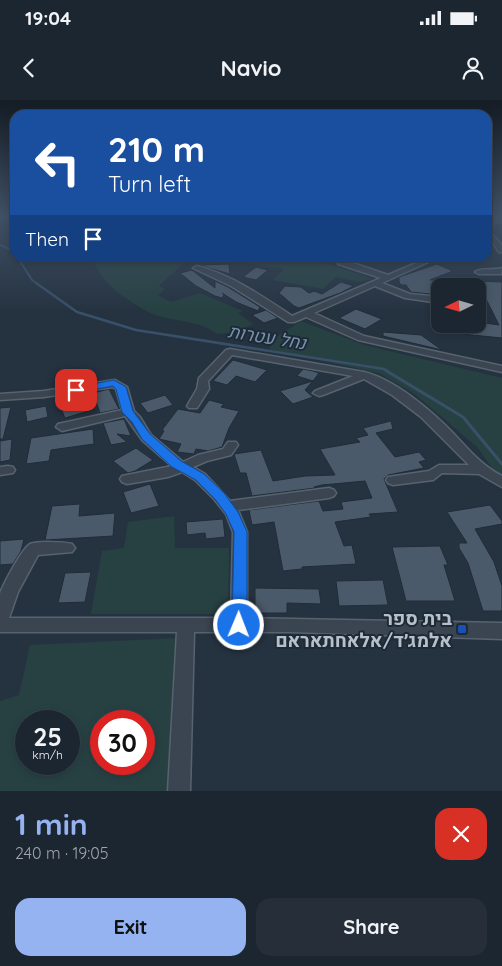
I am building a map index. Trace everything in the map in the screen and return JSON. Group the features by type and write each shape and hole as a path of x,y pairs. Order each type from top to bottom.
{"street":[{"path":"341,262 387,277"},
{"path":"195,264 218,282 258,297 291,320 423,262"},
{"path":"479,272 501,272 502,270"},
{"path":"374,283 408,296 431,299"},
{"path":"306,313 362,338 502,369"},
{"path":"193,406 203,389 204,380 230,352 364,375 384,384 422,412 482,470 502,482"},
{"path":"318,393 364,375"},
{"path":"0,397 44,394 114,383 121,387 128,412 136,420 146,436 182,467 200,477 227,506 240,532 239,625"},
{"path":"62,427 128,412"},
{"path":"127,479 155,476 226,452 232,445"},
{"path":"393,480 432,475 439,469 482,470"},
{"path":"227,506 329,493"},
{"path":"0,620 8,593 34,549 67,548"},
{"path":"0,625 239,625 502,631"},
{"path":"179,791 186,625"}],"green space":[{"path":"92,262 185,262 159,286 165,289 158,295 171,302 200,293 243,311 238,313 253,324 236,332 217,334 197,324 152,313 128,300 113,288"},
{"path":"200,262 312,262 332,265 373,279 359,282 336,277 323,289 273,280 284,269 245,263"},
{"path":"301,321 364,345 502,378 502,482 477,447 415,394 379,373 269,349 275,338"},
{"path":"174,516 175,548 229,548 228,614 91,614 102,551 124,548 128,522"},
{"path":"180,638 170,791 0,791 0,701 19,695 30,645"}],"building":[{"path":"229,264 230,274 202,266 202,265"},
{"path":"437,264 453,271 431,278 431,294 411,292 406,285 401,285 399,277"},
{"path":"256,267 268,270 256,280 243,277"},
{"path":"192,270 215,288 215,281 228,287 260,307 258,311 236,302 222,293 224,295 222,298 215,296 196,286 180,273"},
{"path":"486,281 502,282 502,338 462,334 486,333 486,323 499,325 486,299"},
{"path":"341,282 354,286 299,308 279,293 285,286 301,287 309,293 314,291 322,294"},
{"path":"356,309 382,319 365,329 339,318"},
{"path":"266,310 278,318 264,323 252,315"},
{"path":"383,332 421,335 442,350 383,336"},
{"path":"233,360 267,370 255,382 236,376 227,385 213,381"},
{"path":"303,369 319,373 313,381 297,376"},
{"path":"313,381 305,390 313,397 293,404 280,391"},
{"path":"109,389 119,409 100,413 93,393"},
{"path":"91,395 92,410 65,418 59,404"},
{"path":"165,395 173,405 148,413 140,403"},
{"path":"209,400 224,404 221,407 239,411 229,428 222,447 208,451 196,449 194,454 177,452 181,444 159,439 164,431 162,430 178,409 200,413"},
{"path":"46,406 48,417 27,422 25,410"},
{"path":"11,407 3,439 0,439 0,408"},
{"path":"124,419 131,436 117,434 127,442 111,445 103,423"},
{"path":"391,421 393,429 376,433 395,457 419,452 426,460 419,462 424,468 388,475 384,479 398,512 369,514 371,517 335,522 344,546 352,545 356,564 302,567 302,569 283,571 274,522 252,525 249,510 319,501 323,511 343,509 341,502 372,498 365,481 322,485 315,488 252,496 246,473 240,473 234,454 261,450 273,481 305,476 335,475 320,449 360,442 356,438 368,435 363,428"},
{"path":"93,429 94,444 51,450 49,461 26,464 31,438"},
{"path":"12,439 10,460 0,462 0,441"},
{"path":"136,448 153,460 128,473 113,461"},
{"path":"150,484 159,506 131,513 123,492"},
{"path":"80,504 79,516 115,513 113,536 45,540 52,506"},
{"path":"490,505 502,521 502,524 475,529 494,562 502,586 502,611 483,611 468,563 459,548 459,543 467,543 447,512"},
{"path":"223,519 225,537 206,539 205,533 187,535 186,522"},
{"path":"24,539 21,551 13,564 0,565 0,541"},
{"path":"440,546 448,565 444,565 455,601 406,601 392,547"},
{"path":"91,572 85,602 58,603 65,573"},
{"path":"383,580 388,605 339,606 336,581"},
{"path":"255,588 319,589 321,604 287,603 287,613 255,613"}],"waterway":[{"name":"נחל עטרות","path":"5,247 10,250"},
{"name":"נחל עטרות","path":"21,262 32,280 38,284"},
{"name":"נחל עטרות","path":"36,283 77,312 136,330 388,371"},
{"name":"נחל עטרות","path":"385,370 463,417 502,464"}],"place":[{"name":"בית ספר אלמג׳ד/אלאחתאראם","path":"462,629"}],"route":[{"path":"76,390 114,383 121,387 128,412 136,420 146,436 176,464 200,477 232,512 240,532 241,548 239,625"}]}
